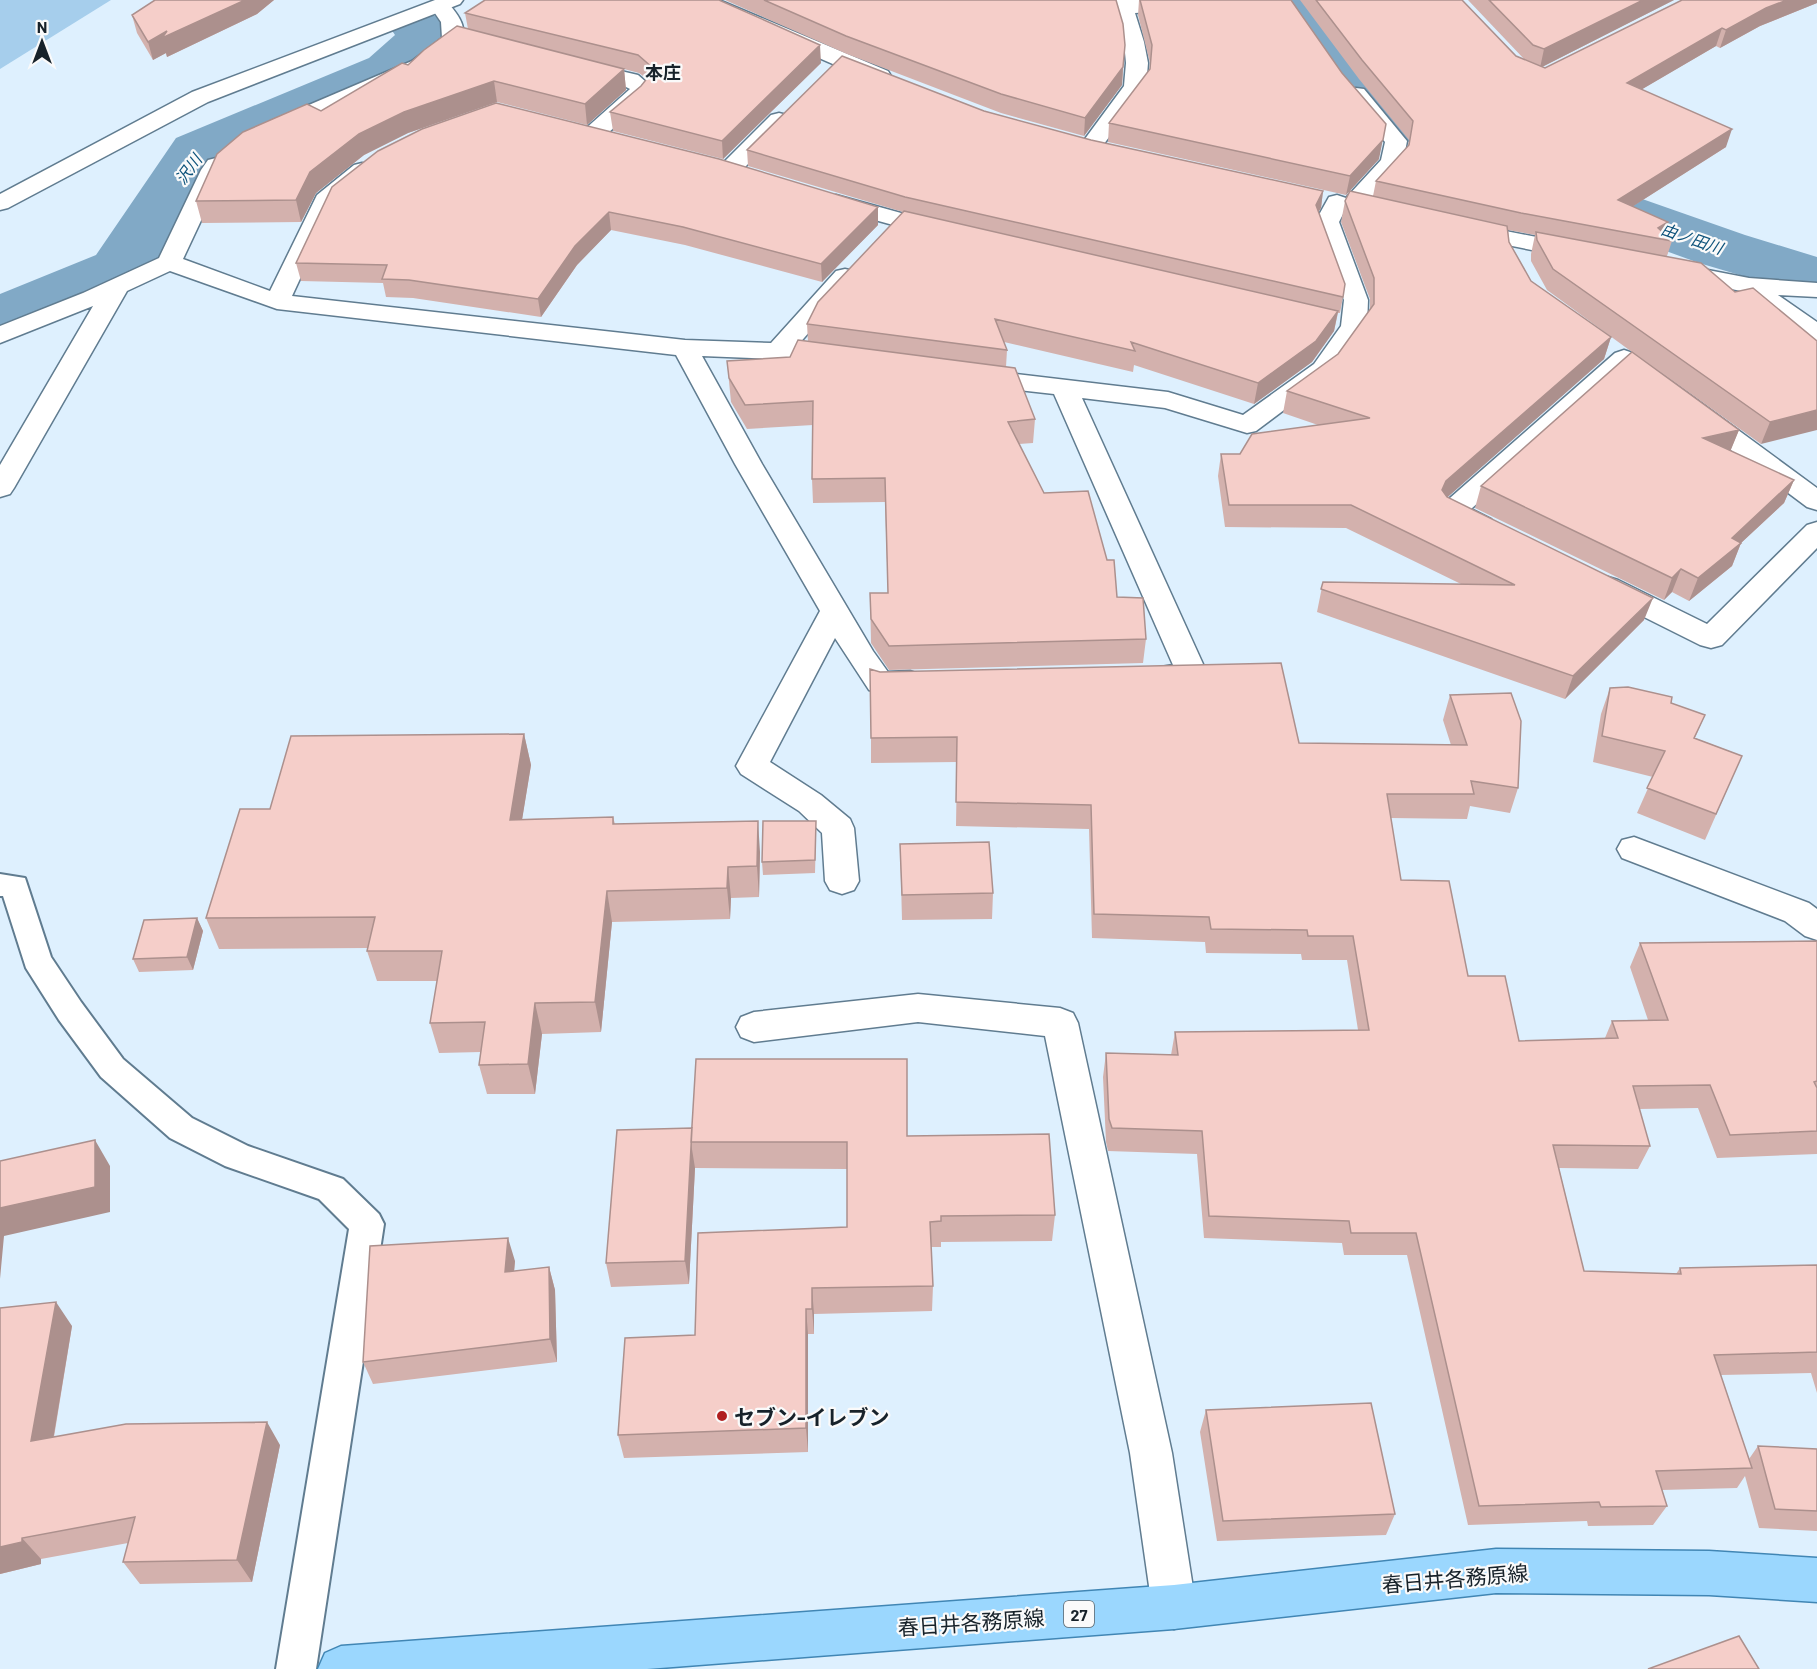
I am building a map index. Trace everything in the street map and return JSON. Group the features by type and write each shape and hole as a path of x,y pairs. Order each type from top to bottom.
{"main road":[{"name":"春日井各務原線","path":"341,1669 1174,1607 1496,1571 1709,1573 1817,1580"}],"street":[{"path":"703,0 904,86"},
{"path":"1046,0 1208,3"},
{"path":"0,203 200,98 446,3 451,18 452,40 419,65 255,137"},
{"path":"1113,152 1079,144 1115,111 1135,87 1137,63 1134,42 1123,3"},
{"path":"452,36 475,41"},
{"path":"822,77 839,60"},
{"path":"564,64 630,80 642,88 634,98 582,133 615,141"},
{"path":"950,374 1168,400 1247,425 1323,369 1342,323 1356,300 1327,222 1335,202 1392,162 1396,141 1342,76"},
{"path":"729,170 797,102"},
{"path":"0,335 92,298 169,262 212,170 229,153"},
{"path":"277,302 325,200 355,174 382,158"},
{"path":"706,164 752,177"},
{"path":"819,197 891,229 957,235"},
{"path":"1335,202 1376,210"},
{"path":"1446,225 1516,251 1597,256"},
{"path":"778,351 861,260"},
{"path":"169,262 277,302 685,348 778,351 858,362"},
{"path":"1655,267 1749,285 1817,290"},
{"path":"0,488 118,285"},
{"path":"1749,285 1817,334"},
{"path":"685,348 731,436 835,610 862,661 880,683 938,682"},
{"path":"1504,537 1452,511 1615,352 1817,501"},
{"path":"1065,389 1193,675 1135,676"},
{"path":"1587,577 1711,638 1817,531"},
{"path":"835,610 752,766 810,803 838,828 842,880"},
{"path":"1634,849 1797,912 1817,927"},
{"path":"754,1027 918,1008 1060,1023 1150,1453 1174,1607"}],"lane":[{"path":"0,885 15,886 37,960 70,1011 112,1068 181,1128 237,1156 331,1189 367,1224 296,1669"}],"shaded area":[{"path":"0,0 111,0 0,69"}],"building":[{"path":"155,0 245,0 162,38 167,31 148,42 132,15"},
{"path":"485,0 719,0 820,45 722,141 610,112 641,86 653,68 638,55 465,13"},
{"path":"764,0 1116,0 1123,24 1125,45 1123,67 1085,118 1001,94 846,36"},
{"path":"1140,0 1291,0 1342,73 1386,124 1383,140 1350,176 1109,123 1150,69 1152,45"},
{"path":"1316,0 1462,0 1516,56 1545,68 1682,0 1787,0 1766,8 1726,30 1722,28 1627,83 1732,129 1618,200 1668,222 1658,228 1672,241 1521,213 1376,181 1409,145 1413,121"},
{"path":"1489,0 1643,0 1544,49 1533,45"},
{"path":"457,26 624,69 585,104 494,81 404,112 359,134 310,172 296,200 196,201 217,154 243,132 307,104 321,111 402,63 408,65"},
{"path":"842,56 984,111 1091,140 1323,191 1316,205 1345,284 1343,297 905,197 747,150"},
{"path":"496,103 719,159 878,207 821,264 683,227 609,212 575,246 538,299 409,280 382,279 387,265 296,263 332,187 378,151 422,129"},
{"path":"1350,191 1507,226 1509,242 1531,281 1611,337 1446,481 1442,490 1447,497 1653,598 1573,676 1321,589 1323,582 1515,585 1351,505 1229,505 1221,454 1240,454 1252,434 1370,418 1287,391 1338,354 1374,304 1374,278 1345,201"},
{"path":"904,211 1338,311 1316,341 1258,383 1131,342 1135,351 995,319 1007,350 807,324 818,302"},
{"path":"1536,232 1701,263 1735,292 1753,288 1817,341 1817,410 1770,422 1553,269 1537,240"},
{"path":"798,340 1015,368 1035,419 1008,422 1044,493 1088,491 1107,560 1114,560 1117,597 1143,598 1146,639 889,646 871,619 870,593 888,593 885,478 812,479 813,401 745,405 729,378 727,361 790,357"},
{"path":"1632,352 1739,430 1703,438 1794,480 1732,538 1741,543 1698,578 1681,569 1672,578 1481,486"},
{"path":"1281,663 1299,743 1467,745 1450,695 1511,693 1521,721 1518,788 1471,781 1474,794 1387,794 1401,880 1449,881 1468,976 1505,976 1519,1041 1618,1038 1612,1021 1668,1020 1640,943 1817,941 1817,1081 1814,1082 1817,1088 1817,1131 1730,1135 1710,1085 1633,1086 1650,1146 1553,1145 1584,1271 1681,1274 1680,1268 1817,1265 1817,1352 1714,1355 1752,1468 1656,1471 1667,1506 1601,1507 1599,1502 1479,1506 1416,1233 1351,1233 1349,1221 1209,1216 1202,1131 1112,1128 1109,1119 1106,1053 1178,1055 1175,1032 1369,1030 1353,936 1308,936 1307,930 1211,929 1209,917 1094,914 1091,805 956,802 957,737 871,738 870,669 880,672"},
{"path":"1628,687 1672,697 1671,703 1705,715 1694,738 1742,756 1716,814 1647,788 1665,751 1602,736 1610,688"},
{"path":"524,734 510,820 613,817 613,824 758,821 757,866 728,867 727,888 607,891 595,1002 535,1003 528,1064 479,1065 485,1022 430,1023 442,951 367,951 375,917 206,918 240,809 270,809 291,736"},
{"path":"763,821 816,821 815,860 762,862"},
{"path":"989,842 993,893 902,895 900,844"},
{"path":"197,918 187,957 133,959 144,920"},
{"path":"696,1059 907,1059 907,1136 1049,1134 1055,1215 941,1216 941,1221 930,1222 933,1286 812,1288 812,1309 806,1309 806,1428 618,1435 625,1338 695,1335 698,1233 847,1227 847,1142 691,1142"},
{"path":"692,1128 685,1261 606,1263 617,1130"},
{"path":"95,1140 95,1187 0,1208 0,1161"},
{"path":"508,1238 505,1272 549,1267 550,1339 363,1362 370,1246"},
{"path":"56,1302 31,1441 126,1424 267,1422 237,1560 123,1562 135,1517 22,1538 22,1542 0,1547 0,1308"},
{"path":"1371,1403 1395,1514 1223,1521 1206,1410"},
{"path":"1758,1446 1817,1449 1817,1511 1775,1509"},
{"path":"1739,1636 1759,1669 1648,1669"}],"waterway":[{"name":"由ノ田川","path":"1300,0 1394,125 1465,121 1509,173 1722,249 1817,278"},
{"name":"沢川","path":"0,318 120,269 198,151 389,70 426,37 419,29"}],"place":[{"name":"セブン-イレブン","path":"722,1416"}],"district":[{"name":"本庄","path":"663,72"}]}
